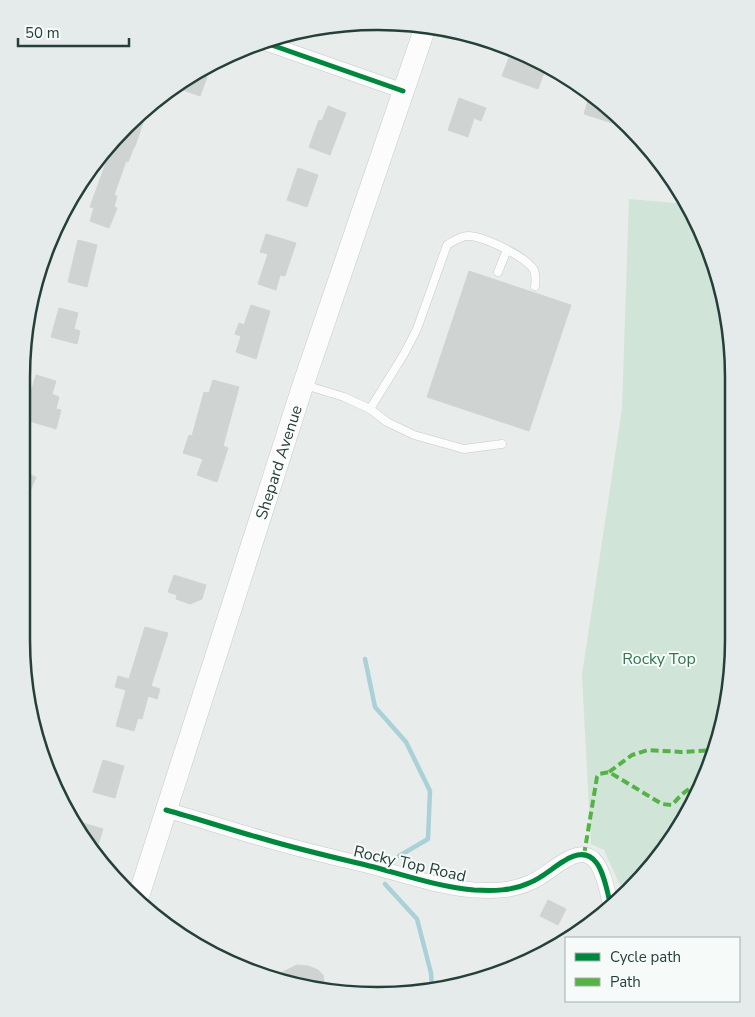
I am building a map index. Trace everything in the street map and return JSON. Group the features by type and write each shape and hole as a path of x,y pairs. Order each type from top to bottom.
{"main road":[{"name":"Shepard Avenue","path":"140,893 303,384 423,33"}],"street":[{"path":"274,46 403,91"},
{"name":"Rocky Top Road","path":"166,810 322,855 439,884 467,889 505,890 516,888 540,878 572,856 584,855 596,860 601,868 609,899"}],"lane":[{"path":"370,409 417,329 447,245 456,239 466,236 479,237 507,250 527,262 533,269 536,277 535,286"},
{"path":"498,272 507,250"},
{"path":"303,384 344,397 370,409 387,422 414,434 464,449 502,444"}],"green space":[{"name":"Rocky Top","path":"629,199 678,203 699,245 707,266 722,332 725,378 724,662 722,685 713,729 699,772 666,833 639,869 624,884 620,885 604,850 591,844 582,675 622,409"}],"building":[{"path":"510,56 544,73 538,89 502,76"},
{"path":"205,76 207,77 200,96 183,90"},
{"path":"459,98 486,108 481,121 474,118 468,137 448,130"},
{"path":"588,101 615,124 584,114"},
{"path":"328,106 346,113 330,155 309,147 319,120 322,121"},
{"path":"144,120 114,195 117,196 114,207 117,208 109,228 90,221 94,208 90,207 107,159"},
{"path":"298,168 318,175 307,207 287,200"},
{"path":"266,234 296,243 285,276 280,275 276,290 258,284 268,254 260,252"},
{"path":"78,240 97,245 87,287 68,282"},
{"path":"469,271 571,305 529,431 427,397"},
{"path":"251,305 270,311 256,359 236,352 241,336 235,334 239,323 244,325"},
{"path":"59,308 78,313 74,329 80,331 77,344 51,337"},
{"path":"36,375 56,381 52,394 59,397 56,409 61,410 56,429 30,421 30,395"},
{"path":"213,380 239,387 223,446 228,448 217,482 197,475 203,459 183,453 189,435 192,436 204,392 209,393"},
{"path":"30,475 36,477 30,489"},
{"path":"174,575 206,585 202,599 190,604 176,599 177,595 168,592"},
{"path":"145,627 168,633 151,686 160,689 157,699 148,696 142,719 138,718 134,731 116,726 126,690 115,687 118,676 129,679"},
{"path":"103,760 124,766 115,798 93,792"},
{"path":"83,823 103,829 98,845"},
{"path":"548,900 566,909 558,925 540,916"},
{"path":"297,965 308,966 318,970 323,975 324,983 310,980 280,973"}],"waterway":[{"path":"365,659 375,707 406,742 430,791 428,839 399,856"},
{"path":"385,884 417,919 431,973 432,982"}],"marked path":[{"path":"609,772 632,755 648,750 681,752 707,751"},
{"path":"584,855 599,774 609,772 662,804 672,805 691,788"}],"cycle path":[{"path":"274,46 403,91"},
{"path":"166,810 252,836 461,889 502,890 516,888 538,878 576,855 586,855 599,866 609,899"}]}
